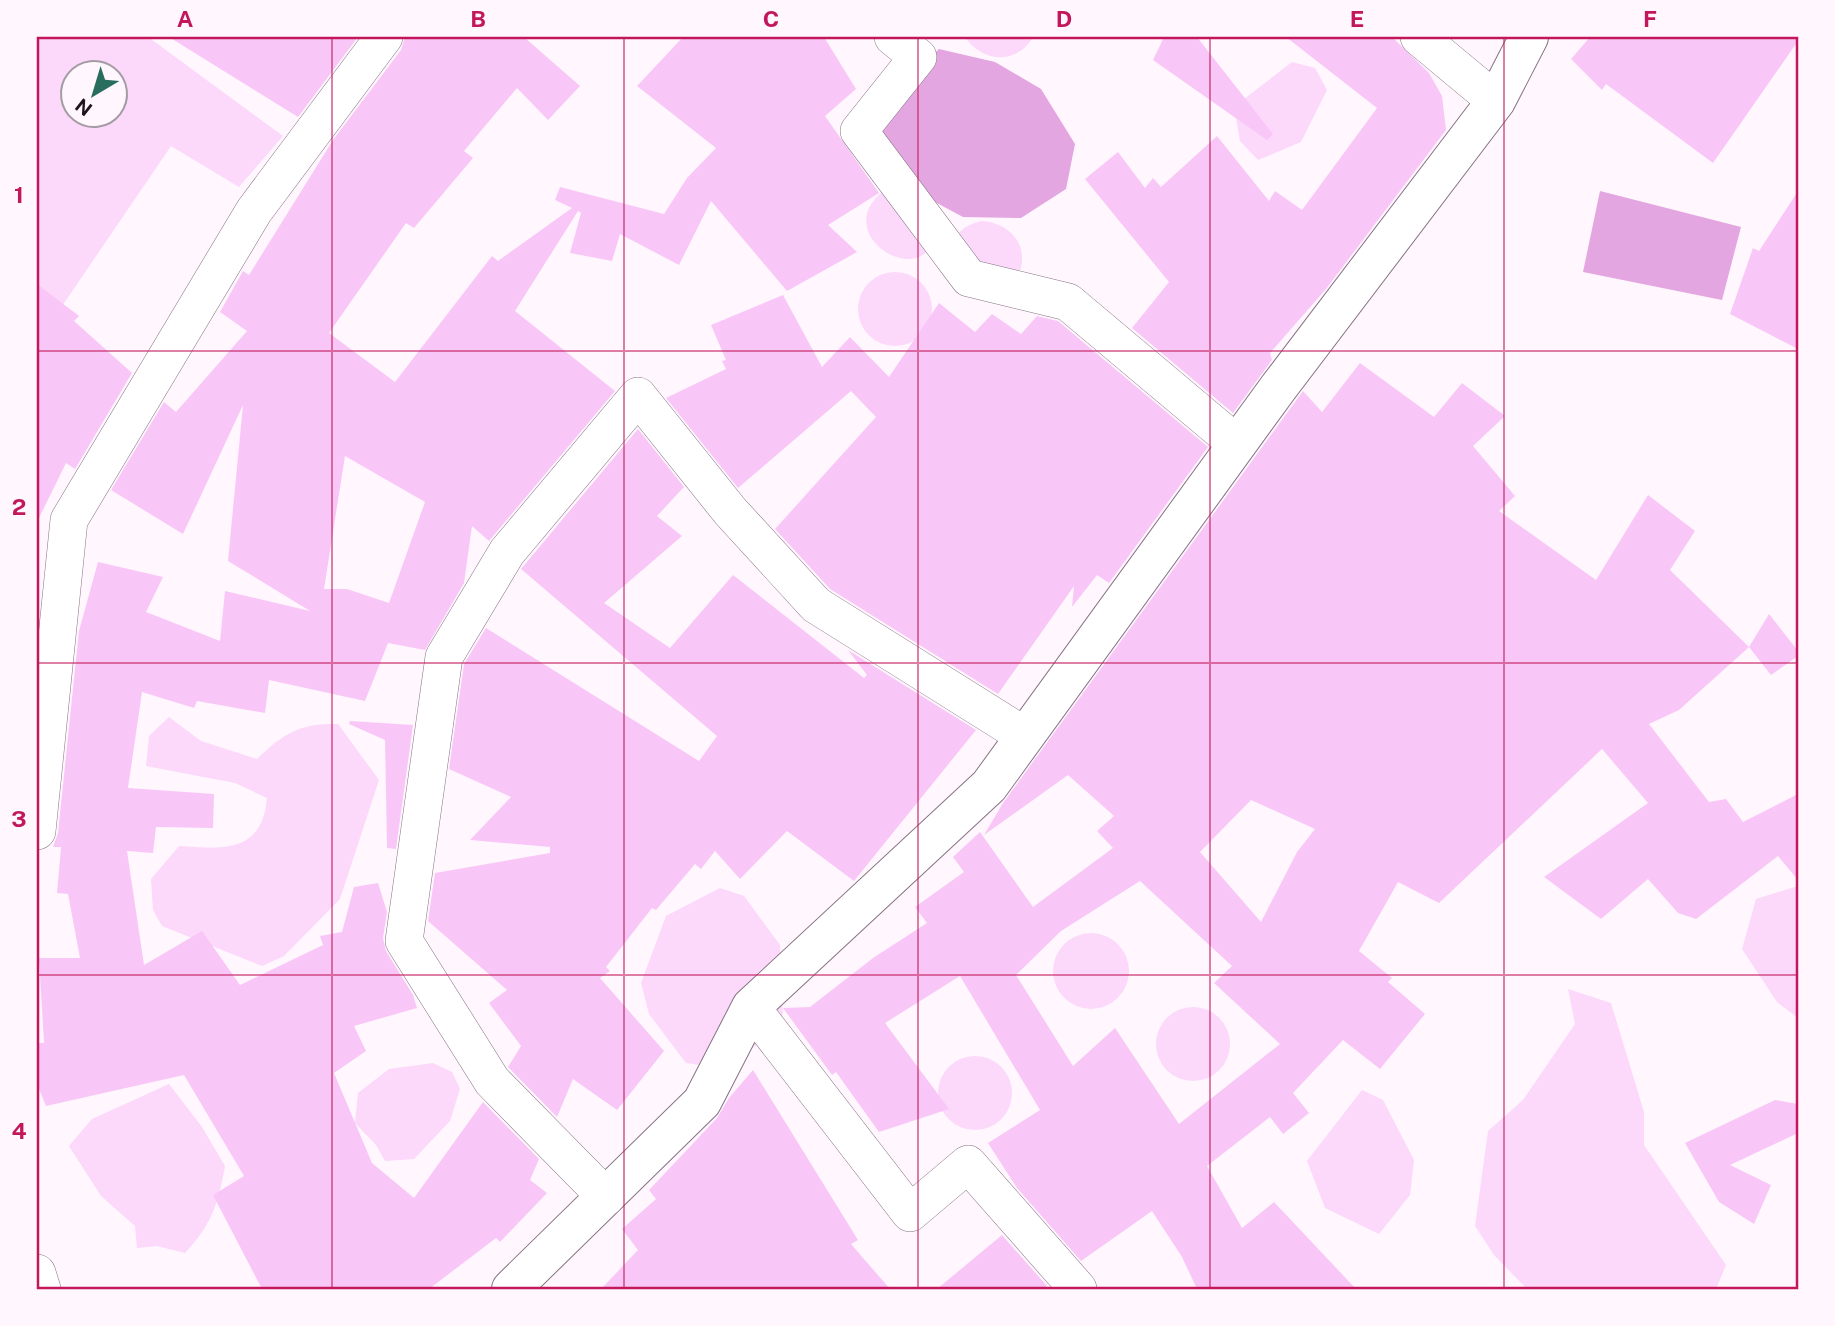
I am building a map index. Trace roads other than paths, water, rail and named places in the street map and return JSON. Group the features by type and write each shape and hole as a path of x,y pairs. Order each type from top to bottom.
{"street":[{"path":"37,831 69,520 254,211 384,37"},
{"path":"893,37 918,57 859,131 969,278 1068,302 1237,444"},
{"path":"1419,37 1496,100"},
{"path":"511,1289 702,1102 751,1007 989,786 1237,444 1496,100 1529,37"},
{"path":"606,1197 492,1081 404,941 444,657 507,552 638,396 730,511 816,605 1025,736"},
{"path":"751,1007 910,1213 968,1164 1078,1289"},
{"path":"37,1273 42,1289"}]}
